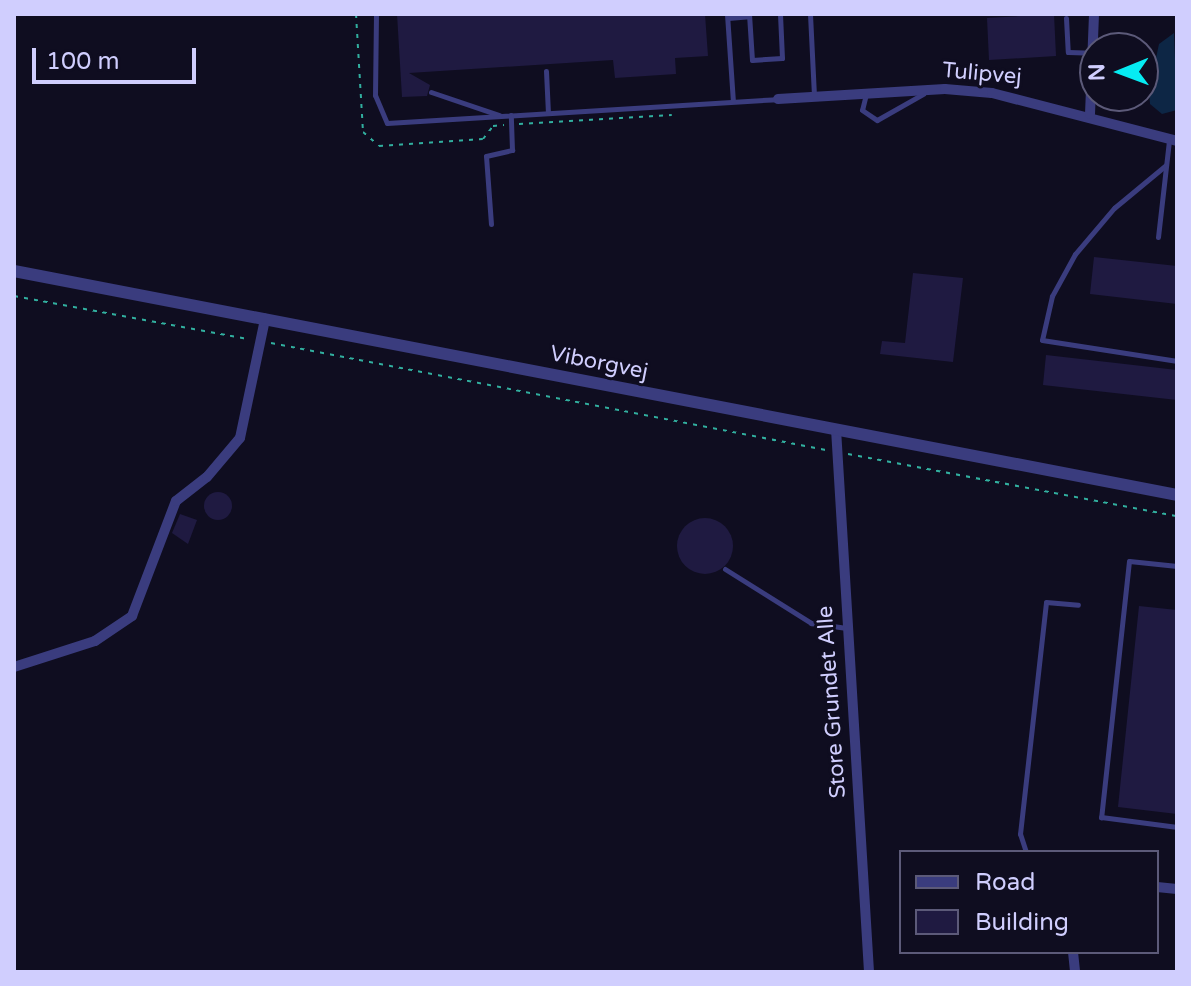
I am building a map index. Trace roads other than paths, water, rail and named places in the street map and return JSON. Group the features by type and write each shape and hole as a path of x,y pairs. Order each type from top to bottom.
{"street":[{"name":"Tulipvej","path":"778,99 929,90 1023,97 1173,140"},
{"name":"Viborgvej","path":"14,271 1177,495"},
{"path":"14,667 95,641 132,616 176,501 207,477 240,438 265,319"},
{"name":"Store Grundet Alle","path":"836,429 869,972"}],"lane":[{"path":"376,14 375,95 387,123 778,99"},
{"path":"733,101 728,16 749,15 752,60 782,58 780,14"},
{"path":"810,14 814,97"},
{"path":"1066,18 1068,52 1079,52"},
{"path":"546,71 548,113"},
{"path":"866,93 862,110 877,120 929,90"},
{"path":"431,92 507,116"},
{"path":"491,224 486,156 512,150 507,116"},
{"path":"1158,237 1166,165 1173,140"},
{"path":"1166,165 1114,208 1075,254 1052,296 1042,340 1177,361"},
{"path":"1177,566 1129,561 1101,817 1177,827"},
{"path":"725,569 811,623 848,628"},
{"path":"1025,850 1020,834 1046,602 1078,605"}],"water":[{"path":"1174,33 1177,110 1162,114 1159,112 1159,44"}]}
